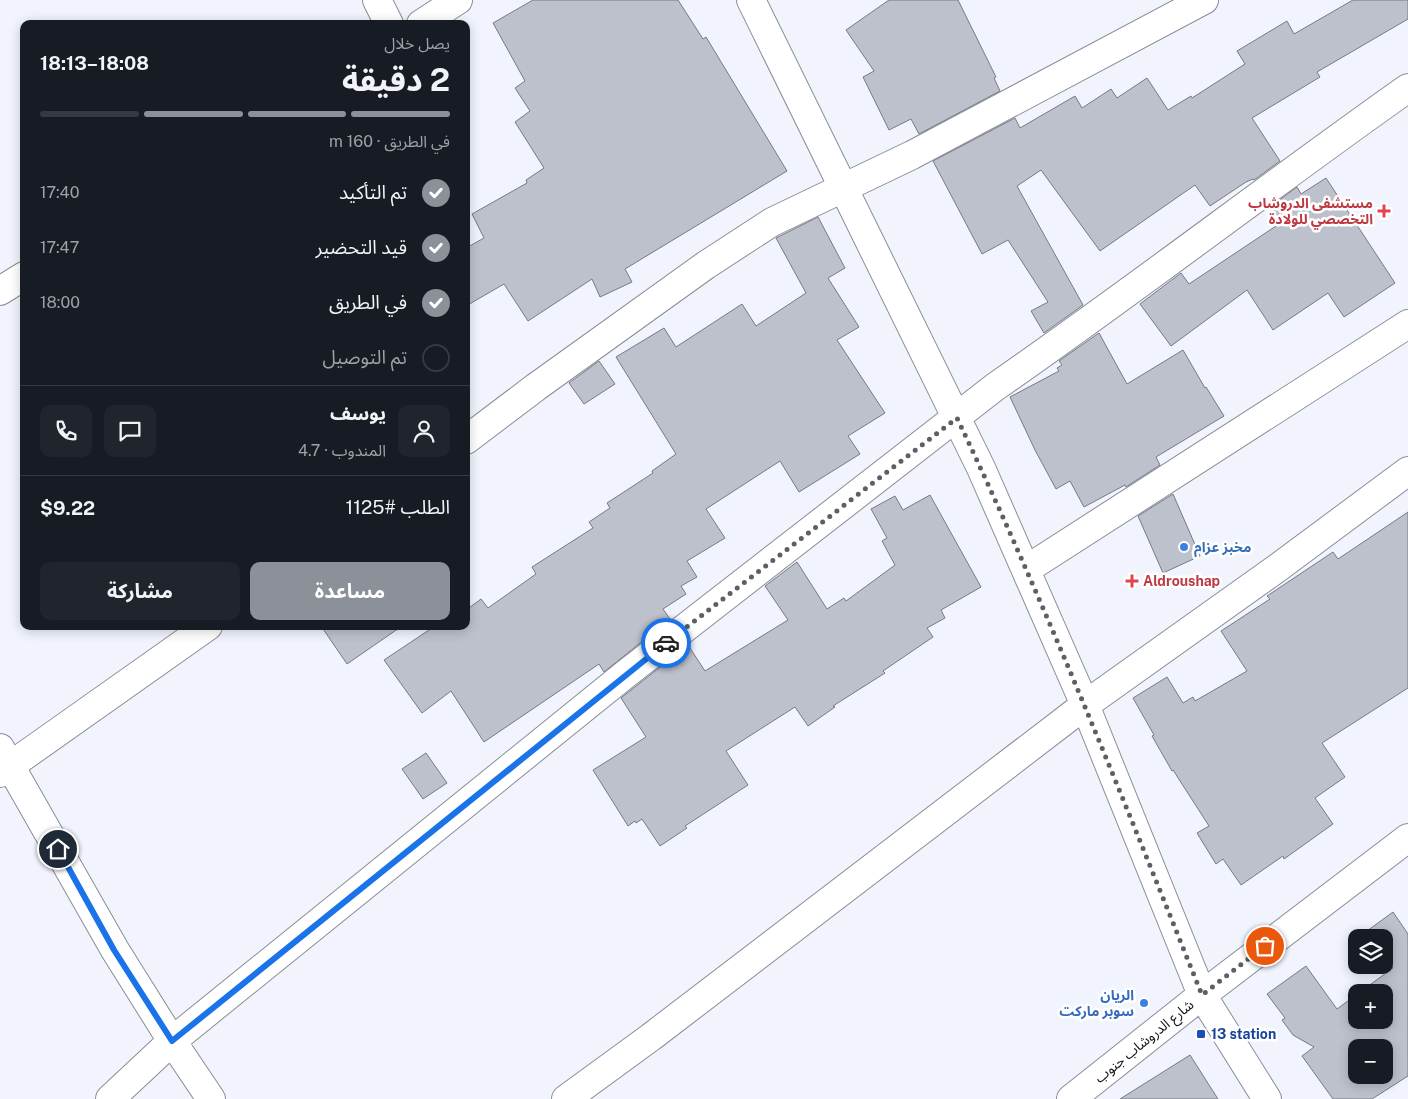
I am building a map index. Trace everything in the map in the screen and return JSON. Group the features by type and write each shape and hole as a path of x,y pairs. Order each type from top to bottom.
{"street":[{"path":"376,0 387,20"},
{"path":"427,20 458,0"},
{"path":"751,0 957,418 1027,569 1085,705 1202,995 1267,1099"},
{"path":"470,437 536,387 706,265 772,222 920,150 1204,0"},
{"path":"110,1099 172,1041 627,673 995,387 1052,348 1288,173 1408,88"},
{"path":"0,292 20,279"},
{"path":"1027,569 1408,324"},
{"path":"566,1099 651,1037 1085,705 1408,472"},
{"path":"202,630 3,762 114,950 211,1099"},
{"name":"شارع الدروشاب جنوب","path":"1071,1099 1202,995 1408,838"}],"building":[{"path":"533,0 678,0 703,39 706,37 787,171 625,269 632,282 600,297 592,279 528,321 504,284 470,304 470,246 484,238 472,214 527,183 526,180 544,168 515,122 530,111 515,88 525,81 493,23"},
{"path":"889,0 958,0 996,77 994,78 1000,91 919,134 911,119 889,130 863,77 874,71 846,30"},
{"path":"1353,0 1408,0 1408,19 1317,72 1320,77 1252,118 1280,161 1254,180 1246,182 1210,206 1195,185 1100,251 1041,170 1017,186 1083,305 1044,333 1031,311 1048,302 1008,240 982,254 933,161 1015,118 1020,128 1075,96 1082,108 1111,89 1117,98 1147,78 1168,110 1191,96 1192,98 1245,64 1237,51 1287,21 1294,34"},
{"path":"1326,178 1395,283 1344,317 1328,293 1273,330 1247,290 1171,346 1140,304 1181,273 1189,284 1282,222 1271,206 1297,187 1301,194"},
{"path":"818,217 845,268 828,278 859,327 837,340 885,413 848,436 860,454 799,492 780,461 706,509 725,538 687,561 697,577 681,586 686,594 663,609 670,619 604,672 599,664 484,742 451,691 422,713 384,660 429,630 470,630 470,607 481,599 488,608 536,574 532,567 593,528 589,522 610,508 607,503 653,473 652,471 676,454 616,357 664,328 676,347 742,304 756,326 806,293 776,238"},
{"path":"1099,333 1127,384 1183,350 1224,416 1156,457 1160,465 1126,487 1125,485 1084,507 1070,481 1056,489 1010,397 1059,371 1057,368 1062,365 1059,361"},
{"path":"599,361 615,384 584,404 569,383"},
{"path":"1173,494 1200,556 1163,573 1138,516"},
{"path":"930,495 981,587 941,610 945,618 927,628 933,637 883,671 885,673 833,706 835,707 808,726 795,707 726,751 748,785 685,826 687,828 660,846 642,819 628,826 593,770 646,737 621,698 688,645 705,671 788,620 765,586 797,562 827,609 844,598 846,601 895,565 882,541 887,538 871,509 895,496 903,510"},
{"path":"1408,512 1408,688 1322,743 1345,777 1315,798 1333,824 1284,859 1283,856 1241,885 1223,859 1216,864 1197,833 1209,826 1172,771 1133,698 1167,677 1183,703 1193,697 1195,701 1247,671 1221,631 1270,599 1267,596 1333,552 1338,559"},
{"path":"324,630 396,630 347,664"},
{"path":"426,753 447,783 423,799 402,769"},
{"path":"1393,912 1408,934 1408,1076 1372,1099 1333,1099 1302,1056 1314,1047 1293,1035 1282,1020 1285,1018 1267,994 1306,966 1337,1009 1348,1001 1348,1029 1393,1029 1393,984 1371,984 1385,974 1393,974 1393,929 1370,929"},
{"path":"1190,1055 1218,1099 1120,1099"}],"way so far":[{"path":"666,643 957,418 1027,569 1085,705 1202,995 1265,946"}],"place":[{"name":"مستشفى الدروشاب التخصصي للولادة","path":"1384,211"},
{"name":"مخبز عزام","path":"1184,547"},
{"name":"Aldroushap","path":"1132,581"},
{"name":"الريان سوبر ماركت","path":"1144,1003"},
{"name":"13 station","path":"1201,1034"}],"route":[{"path":"58,849 114,950 172,1041 666,643"}]}
